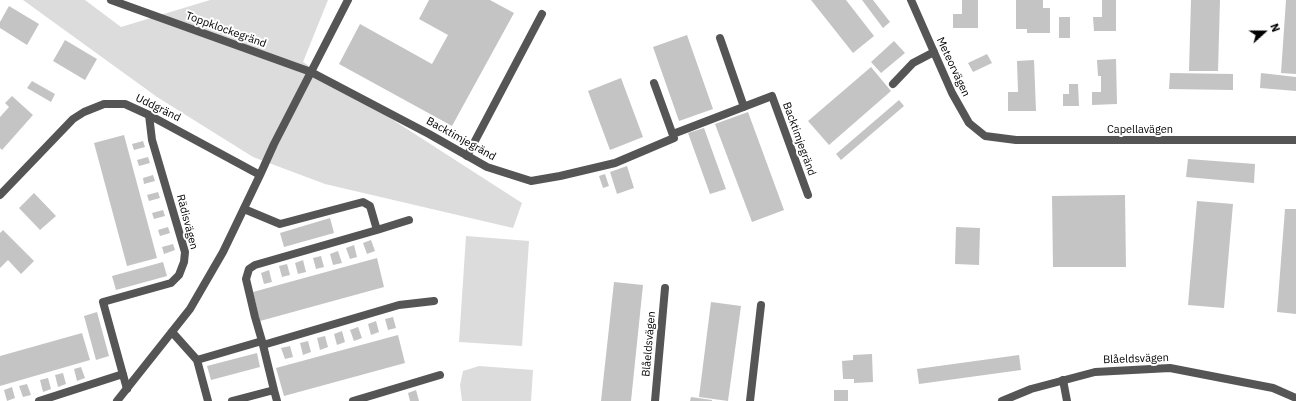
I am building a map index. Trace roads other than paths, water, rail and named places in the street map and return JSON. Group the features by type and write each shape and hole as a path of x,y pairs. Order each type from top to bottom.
{"street":[{"name":"Toppklockegränd","path":"111,0 310,72"},
{"path":"118,401 190,309 223,252 274,144 348,0"},
{"name":"Meteorvägen","path":"911,0 952,93 969,124 985,136"},
{"path":"467,156 542,14"},
{"path":"720,38 744,107"},
{"path":"893,84 913,63 934,52"},
{"name":"Backtimjegränd","path":"310,72 429,134 487,167 531,181 615,163 674,138 673,134 772,96 808,195"},
{"path":"654,83 673,134"},
{"name":"Uddgränd","path":"0,195 73,120 84,112 104,104 125,104 149,115 260,175"},
{"name":"Rädisvägen","path":"128,389 103,302 171,283 179,275 184,262 185,252 152,140 149,115"},
{"name":"Capellavägen","path":"985,136 1016,140 1296,140"},
{"path":"244,209 280,224 363,202 370,206 377,230"},
{"path":"277,401 246,279 249,269 255,265 409,220"},
{"name":"Blåeldsvägen","path":"655,401 665,288"},
{"path":"197,360 399,306 434,301"},
{"path":"750,401 761,305"},
{"path":"172,332 197,360 208,401"},
{"name":"Blåeldsvägen","path":"1002,401 1031,389 1095,372 1170,368 1273,388 1296,398"},
{"path":"39,401 124,374"},
{"path":"353,401 440,375"},
{"path":"1063,380 1067,401"},
{"path":"232,401 274,390"}]}
